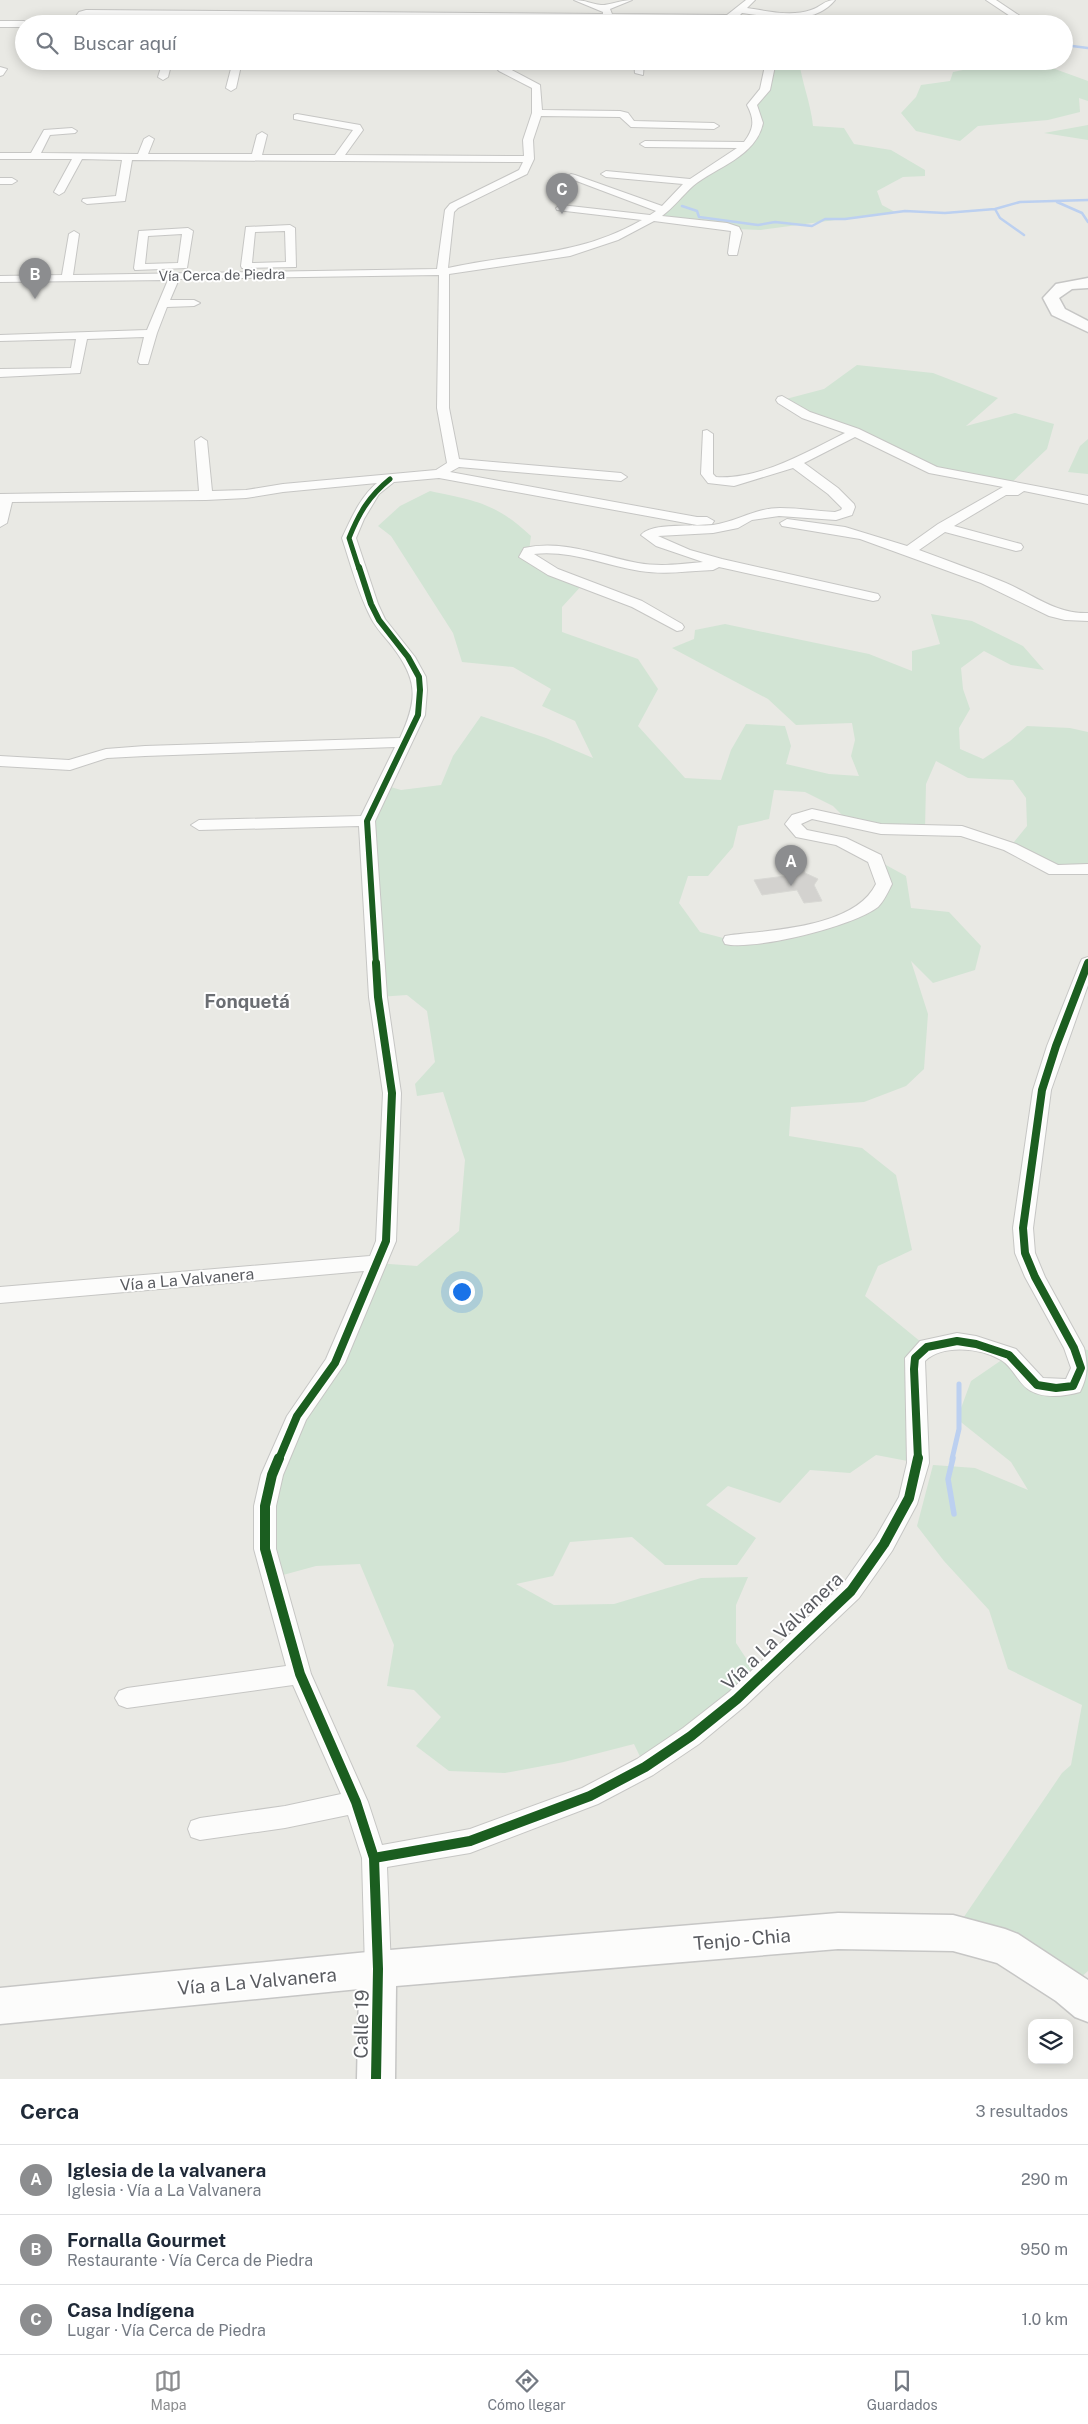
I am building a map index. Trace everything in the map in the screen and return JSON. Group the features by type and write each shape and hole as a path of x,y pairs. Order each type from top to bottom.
{"street":[{"path":"578,0 617,15"},
{"path":"601,15 628,0"},
{"path":"734,15 751,0"},
{"path":"804,15 816,11 831,0"},
{"path":"990,0 1014,15"},
{"path":"740,10 791,15"},
{"path":"276,15 303,11 309,15"},
{"path":"324,15 330,11 363,15"},
{"path":"83,15 159,13 198,15"},
{"path":"0,24 15,24"},
{"path":"163,77 165,70"},
{"path":"231,88 236,70"},
{"path":"454,464 443,408 444,272 442,266 449,212 454,206 523,172 529,159 528,140 537,113 537,87 533,83 504,70"},
{"name":"Vía Cerca de Piedra","path":"0,279 67,278 150,272 176,276 270,270 444,272 502,261 565,254 620,236 652,219 664,210 692,182 726,162 744,145 758,127 758,115 752,104 765,90 769,70"},
{"path":"537,113 620,114 625,115 632,124 714,126"},
{"path":"297,117 357,127 358,130 338,158"},
{"path":"35,156 47,132 72,131"},
{"path":"256,158 262,135"},
{"path":"142,156 149,140"},
{"path":"645,144 744,145"},
{"path":"0,156 80,156 99,152 128,156 529,159"},
{"path":"59,192 80,156"},
{"path":"87,201 121,199 128,156"},
{"path":"606,174 692,182"},
{"path":"571,177 664,210"},
{"path":"0,181 12,181"},
{"path":"561,208 727,226 736,229 737,233 733,253"},
{"path":"290,228 292,265 270,270 246,266 250,229 290,228"},
{"path":"188,231 183,266 150,272 139,268 143,233 188,231"},
{"path":"67,278 74,234"},
{"path":"144,362 151,334 176,276"},
{"path":"1088,283 1066,286 1054,291 1051,298 1058,312 1088,326"},
{"path":"163,304 194,303"},
{"path":"0,338 151,334"},
{"path":"0,373 76,372 82,336"},
{"path":"782,400 806,415 855,432 933,470 1088,500"},
{"path":"707,434 707,474 712,480 734,482 795,463 855,432"},
{"path":"201,441 206,496"},
{"path":"0,524 4,498 246,494 283,488 371,486 390,479 439,474 697,521 750,517 779,512 836,516 847,512 849,507 833,490 795,463"},
{"path":"439,474 454,464 622,477"},
{"path":"371,486 349,538 375,612 408,657 419,677 420,690 418,715 403,742 367,821 378,997 392,1093 386,1240 335,1363 297,1416 272,1475 265,1506 265,1549 300,1674 356,1802 374,1858 378,1970"},
{"path":"909,552 943,527 1003,491 1021,492 1037,502"},
{"path":"873,597 688,555 656,543 648,535 654,532 720,528 733,525 750,517 845,531 909,552 1002,587 1060,615 1078,618 1088,617"},
{"path":"943,527 1016,547"},
{"path":"676,627 637,604 553,572 526,556 530,550 540,548 574,552 656,569 735,566"},
{"path":"0,761 70,765 99,755 116,753 403,742"},
{"path":"731,940 781,935 820,925 852,916 873,902 884,884 875,859 840,841 802,834 793,824 798,818 812,814 881,828 962,831 1010,847 1055,870 1088,869"},
{"path":"199,825 367,821"},
{"name":"Vía a La Valvanera","path":"374,1858 470,1841 590,1796 645,1767 683,1741 737,1699 851,1591 884,1544 909,1498 918,1463 915,1358 928,1346 957,1341 976,1344 1009,1355 1037,1385 1056,1388 1073,1386 1080,1368 1074,1348 1034,1277 1025,1253 1024,1228 1042,1090 1056,1046 1088,963"},
{"name":"Vía a La Valvanera","path":"0,1296 375,1263"},
{"path":"127,1698 300,1674"},
{"path":"200,1829 285,1817 356,1802"},
{"name":"Tenjo - Chia","path":"378,1970 838,1931 953,1933 1005,1947 1069,1988 1088,2004"},
{"name":"Vía a La Valvanera","path":"0,2006 378,1970"},
{"name":"Calle 19","path":"376,2079 378,1970"}],"green space":[{"path":"769,70 801,70 813,126 844,128 854,144 891,150 925,170 925,176 903,177 877,191 882,205 895,212 761,230 735,229 652,219 692,182 739,151 758,127 752,105 765,90"},
{"path":"963,70 1058,70 1088,81 1088,101 1079,98 1080,112 1048,120 978,126 960,141 916,131 901,113 916,97 921,85 950,81 953,72"},
{"path":"1088,125 1088,140 1044,133"},
{"path":"857,365 933,373 998,398 966,426 1015,413 1054,424 1047,449 1009,485 951,475 782,400 824,389"},
{"path":"1088,439 1088,474 1068,472 1080,446"},
{"path":"430,491 473,501 507,516 531,536 529,551 526,556 584,583 562,607 562,632 638,659 658,689 638,726 685,778 721,780 731,750 746,724 785,726 791,746 786,764 829,774 859,776 851,756 855,740 852,723 796,725 768,699 672,648 694,639 695,630 725,624 869,654 912,671 912,651 940,644 931,614 972,621 1023,646 1044,670 1011,665 984,651 961,668 963,689 970,709 959,728 960,749 983,759 1010,741 1027,726 1070,728 1088,732 1088,869 1055,870 1010,847 1027,826 1026,798 1013,780 968,778 936,761 926,784 925,830 849,822 833,806 805,792 774,790 769,819 738,826 733,847 708,876 688,876 679,903 700,932 731,940 852,916 884,884 875,859 906,876 911,908 949,912 981,946 975,970 933,983 911,961 928,1014 924,1069 906,1086 864,1102 791,1107 789,1136 862,1148 896,1175 912,1250 878,1266 865,1296 927,1347 915,1358 918,1463 876,1455 850,1473 810,1470 780,1503 728,1486 706,1505 756,1538 737,1565 665,1565 632,1537 570,1542 553,1576 516,1584 554,1605 614,1604 701,1578 748,1577 736,1605 736,1643 759,1678 645,1767 634,1744 564,1762 505,1773 449,1771 416,1746 441,1717 414,1690 387,1686 394,1645 360,1564 316,1566 272,1578 265,1506 375,1263 417,1266 459,1231 465,1160 443,1092 417,1096 415,1084 435,1062 427,1011 407,995 378,997 367,821 384,785 401,790 441,785 453,756 481,716 546,738 593,758 575,721 542,706 551,689 513,667 462,662 453,633 391,536 378,526 400,506"},
{"path":"1074,1348 1088,1350 1088,1971 1069,1988 953,1933 1062,1773 1071,1765 1082,1705 1008,1669 989,1610 944,1561 917,1526 933,1465 975,1468 1028,1490 1011,1462 957,1419 971,1381 1009,1355 1037,1385 1072,1386"}],"building":[{"path":"803,867 805,873 818,879 814,885 822,901 804,903 797,890 762,895 754,880 793,875 790,869"}],"waterway":[{"path":"1073,46 1088,48"},
{"path":"995,209 1020,202 1088,200"},
{"path":"1057,202 1082,213 1088,222"},
{"path":"682,206 697,211 699,217 758,225 775,222 812,226 825,219 845,219 905,211 945,213 995,209"},
{"path":"995,209 1000,218 1024,235"},
{"path":"952,1459 959,1429 959,1384"},
{"path":"953,1458 948,1479 954,1514"}],"cycle path":[{"path":"376,2079 378,1969 374,1858 356,1802 300,1674 284,1623 265,1549 265,1506 272,1475 297,1416 335,1363 386,1241 392,1093 378,997 367,821 418,715 420,690 419,677 408,657 379,620 371,604 349,538 357,519 374,492 390,479"},
{"path":"374,1858 470,1841 590,1796 645,1767 691,1736 737,1699 851,1591 884,1544 909,1498 918,1463 915,1358 927,1347 957,1341 976,1344 1009,1355 1037,1385 1056,1388 1073,1386 1081,1368 1074,1348 1035,1277 1025,1253 1023,1228 1042,1090 1056,1046 1088,963"}],"place":[{"name":"Casa Indígena","path":"562,214"},
{"name":"Fornalla Gourmet","path":"35,299"},
{"name":"Iglesia de la valvanera","path":"791,886"}],"district":[{"name":"Fonquetá","path":"247,1001"}]}
